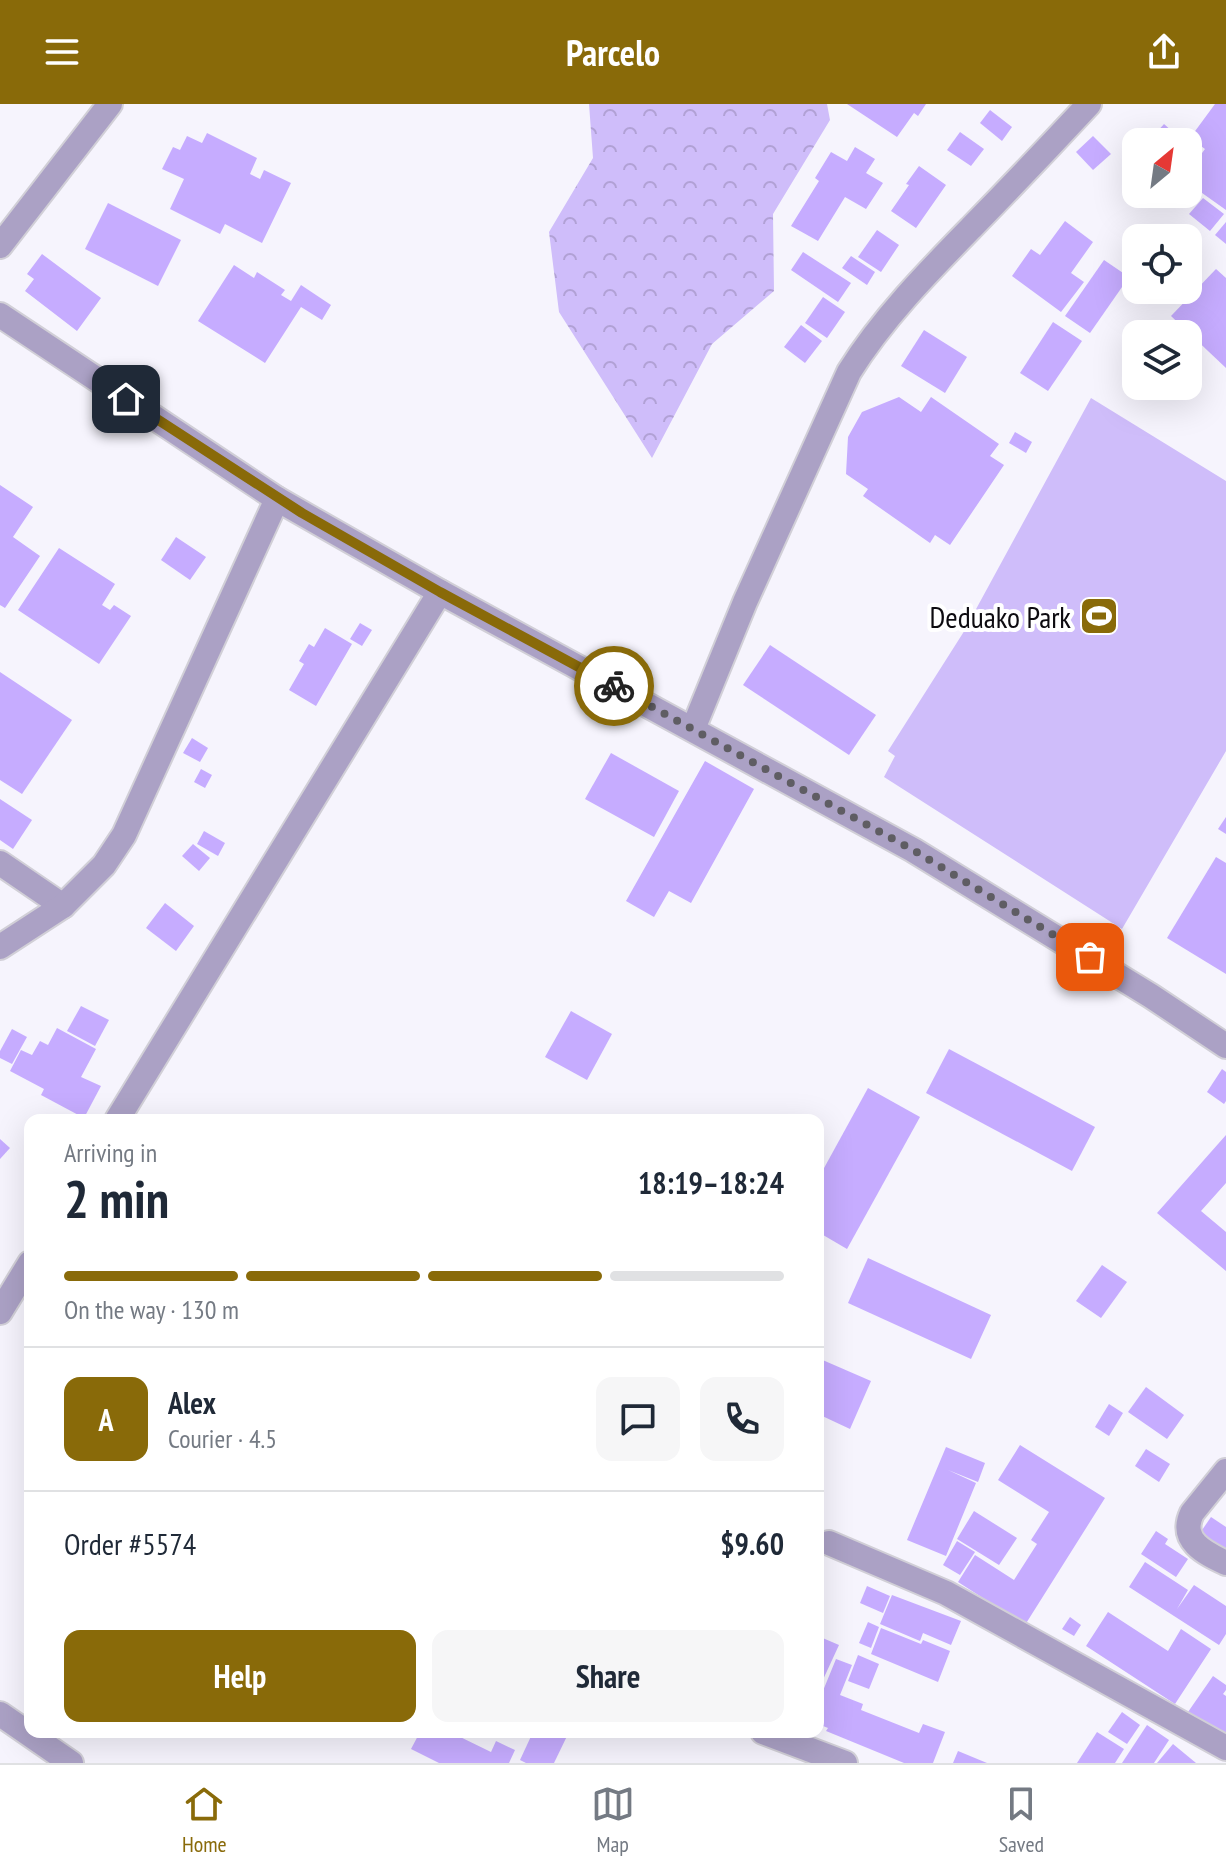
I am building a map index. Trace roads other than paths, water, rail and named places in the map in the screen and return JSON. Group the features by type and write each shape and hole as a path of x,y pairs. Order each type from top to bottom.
{"street":[{"path":"0,246 110,104"},
{"path":"693,729 745,602 849,372 861,352 936,264 1089,104"},
{"path":"0,315 277,499 440,592 913,850 1140,988 1226,1046"},
{"path":"0,947 63,906 104,865 124,835 277,499"},
{"path":"121,1114 440,592"},
{"path":"0,863 63,906"},
{"path":"2,1305 24,1272"},
{"path":"1226,1471 1192,1513 1188,1530 1191,1540 1226,1563"},
{"path":"829,1543 946,1593 1226,1748"},
{"path":"0,1714 24,1731"},
{"path":"35,1738 71,1763"},
{"path":"779,1738 845,1763"}],"place":[{"name":"Deduako Park","path":"1099,616"}]}
